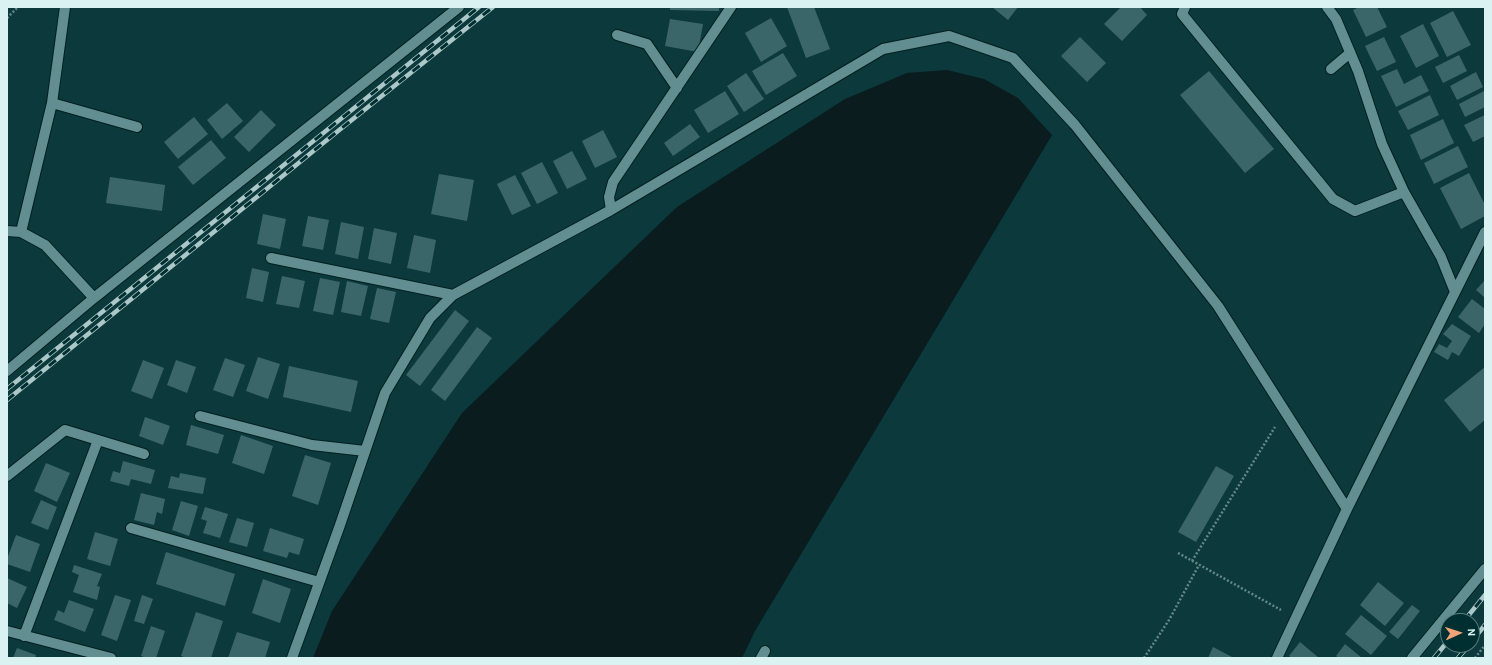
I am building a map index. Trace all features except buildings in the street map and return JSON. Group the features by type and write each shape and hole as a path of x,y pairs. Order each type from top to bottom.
{"street":[{"path":"21,232 52,103 65,7"},
{"path":"7,371 94,298 459,7"},
{"path":"611,210 609,197 613,182 731,7"},
{"path":"1185,7 1182,14 1333,198 1355,211 1404,192"},
{"path":"1327,7 1336,19 1358,71 1382,144 1404,192 1441,257 1455,292"},
{"path":"618,35 647,44 677,88"},
{"path":"292,658 385,393 430,318 453,295 611,210 884,49 949,36 1013,58 1075,125 1218,306 1347,509"},
{"path":"1331,69 1350,53"},
{"path":"52,103 137,127"},
{"path":"7,231 21,232 45,245 94,298"},
{"path":"1277,658 1347,509 1485,232"},
{"path":"271,258 453,295"},
{"path":"200,416 312,445 365,451"},
{"path":"7,476 65,430 144,454"},
{"path":"24,636 98,440"},
{"path":"131,528 319,582"},
{"path":"1412,658 1485,569"},
{"path":"7,631 111,658"}],"path":[{"path":"7,18 18,7"},
{"path":"1192,561 1285,411"},
{"path":"1178,553 1296,618"},
{"path":"1144,658 1169,620 1199,565"},
{"path":"1474,658 1485,645"}],"shaded area":[{"path":"947,70 984,79 1018,98 1052,135 755,631 742,658 313,658 332,611 462,413 677,207 845,99 907,73"}],"railway":[{"path":"7,389 479,7"},
{"path":"7,400 493,7"},
{"path":"1470,613 1485,595"},
{"path":"1480,631 1485,625"},
{"path":"1434,658 1440,651"},
{"path":"1458,658 1462,653"}]}
